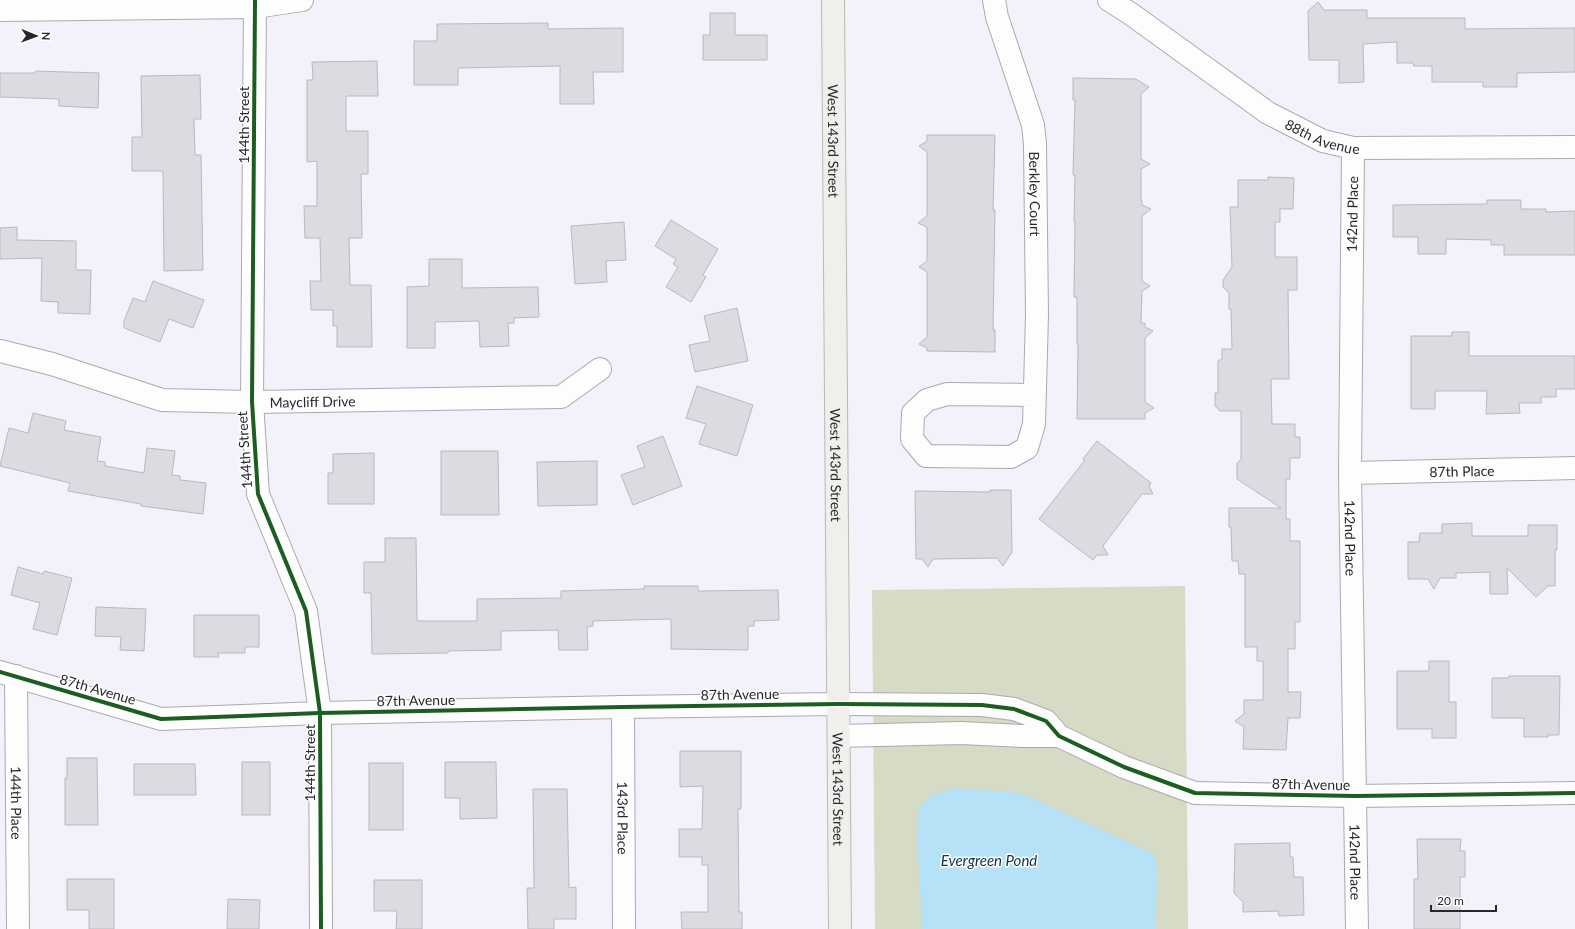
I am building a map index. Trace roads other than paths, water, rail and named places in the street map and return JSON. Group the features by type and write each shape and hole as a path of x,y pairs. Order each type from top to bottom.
{"main road":[{"name":"West 143rd Street","path":"833,0 840,929"}],"street":[{"path":"0,10 255,4 302,0"},
{"name":"Berkley Court","path":"994,0 997,17 1033,125 1035,144 1037,315 1035,395 1034,424 1027,448 1011,457 926,456 912,439 914,413 927,400 947,394 1035,395"},
{"name":"88th Avenue","path":"1109,0 1131,14 1268,113 1324,142 1352,148 1575,147"},
{"name":"144th Street","path":"255,4 252,402 258,494 306,611 320,713 321,929"},
{"name":"142nd Place","path":"1352,148 1350,473 1357,929"},
{"name":"Maycliff Drive","path":"0,351 52,364 162,400 252,402 561,397 600,369"},
{"name":"87th Place","path":"1350,473 1575,468"},
{"name":"87th Avenue","path":"8,674 161,719 320,713 623,707 839,704 982,705 1014,709 1046,721 1059,736 1124,767 1196,794 1355,796 1575,793"},
{"name":"144th Place","path":"8,674 18,929"},
{"name":"143rd Place","path":"623,707 624,929"},
{"path":"839,736 961,733 1059,736"}],"water":[{"name":"Evergreen Pond","path":"955,788 1020,793 1152,854 1157,863 1156,929 922,929 917,830 920,806 932,795"}]}
